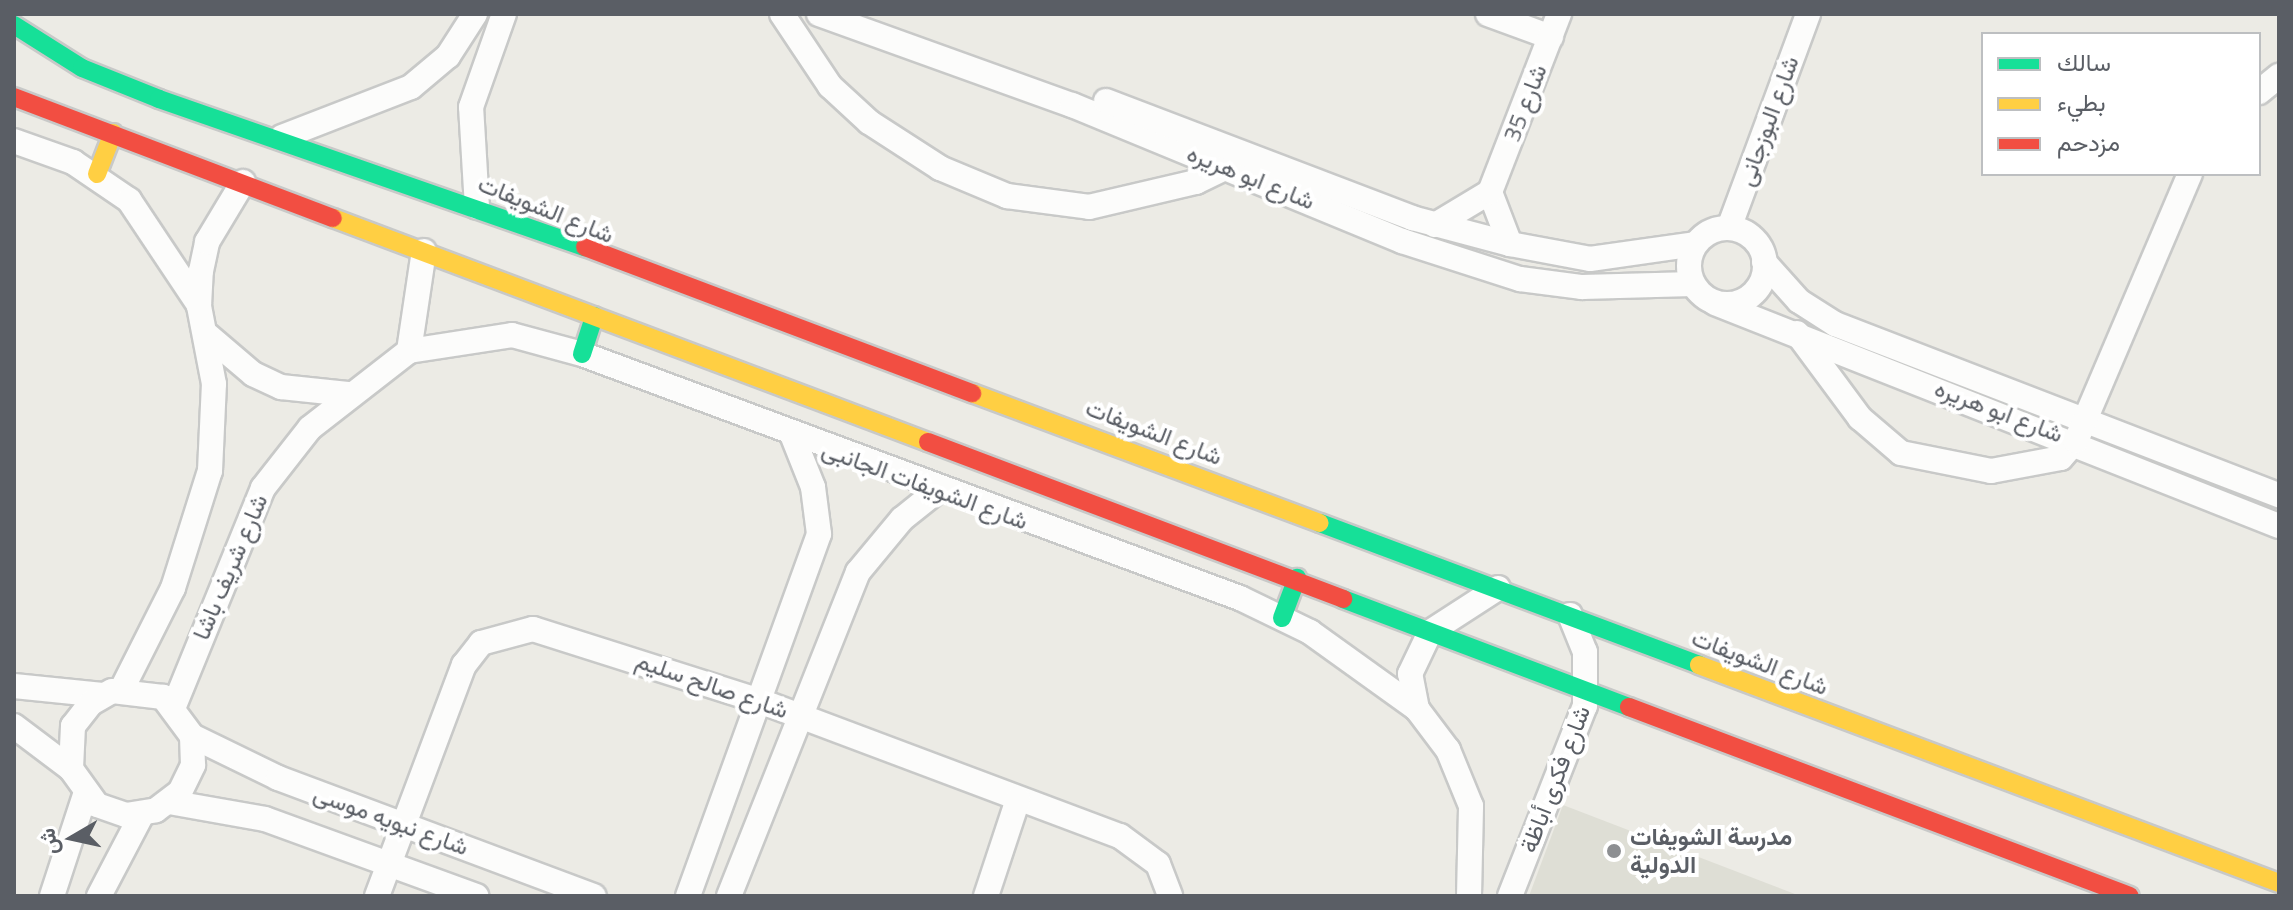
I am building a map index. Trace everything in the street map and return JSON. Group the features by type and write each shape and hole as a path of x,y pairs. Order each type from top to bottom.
{"main road":[{"name":"شارع الشويفات","path":"14,25 82,68 477,207 2279,883"},
{"path":"14,97 1297,578 1430,632 2130,896"},
{"path":"97,174 113,133"},
{"path":"582,354 594,316"},
{"path":"1282,618 1297,578"}],"street":[{"path":"282,137 411,87 448,56 475,14"},
{"path":"477,207 471,107 504,14"},
{"path":"782,14 830,86 869,122 940,168 1007,196 1089,207 1148,197 1237,160"},
{"name":"شارع ابو هريره","path":"819,14 992,67"},
{"name":"شارع ابو هريره","path":"870,14 992,67 1416,228 1543,284 1693,284"},
{"path":"1488,14 1551,37"},
{"name":"شارع 35","path":"1490,192 1559,14"},
{"name":"شارع البوزجانى","path":"1729,228 1808,14"},
{"path":"2261,90 2279,76"},
{"path":"14,141 97,174 146,220 199,306"},
{"path":"1797,333 1881,439 1924,463 2028,467 2061,458 2076,441 2088,416 2189,176"},
{"name":"شارع شريف باشا","path":"113,692 173,588 210,471 214,384 199,306 207,242 243,182"},
{"path":"1416,228 1490,192 1510,244"},
{"name":"شارع ابو هريره","path":"1416,228 1590,259 1695,244"},
{"path":"1729,228 1753,239 1764,262 1763,277 1745,300 1715,303 1693,284 1695,244 1729,228"},
{"path":"409,351 424,251"},
{"name":"شارع ابو هريره","path":"1764,262 1799,301 1835,324 2088,416 2279,495"},
{"name":"شارع ابو هريره","path":"1715,303 2076,441 2279,526"},
{"path":"206,334 253,374 281,387 348,394"},
{"name":"شارع الشويفات الجانبى","path":"409,351 512,335 582,354 793,437 1282,618 1417,709"},
{"name":"شارع شريف باشا","path":"174,706 263,488 348,394 409,351"},
{"path":"688,896 819,534 813,487 793,437"},
{"path":"729,896 858,572 902,519 937,491"},
{"path":"1498,588 1430,632 1410,674 1417,709 1466,786 1475,825 1470,891 1507,896"},
{"name":"شارع فكرى أباظة","path":"1507,896 1587,691 1585,652 1570,615"},
{"name":"شارع صالح سليم","path":"377,896 464,665 481,643 506,631 562,634 799,715 1140,845 1158,864 1170,896"},
{"path":"14,686 150,691 174,706 192,736 193,765 169,802 142,814 111,812 85,795 71,769 14,726"},
{"path":"71,769 73,726 113,692"},
{"name":"شارع نبويه موسى","path":"192,736 249,766 594,896"},
{"path":"52,896 85,795"},
{"path":"986,896 1018,799"},
{"name":"شارع نبويه موسى","path":"169,802 265,819 476,896"},
{"path":"99,896 142,814"}],"shaded area":[{"name":"مدرسة الشويفات الدولية","path":"1563,805 1800,896 1529,896"}],"traffic: fast":[{"path":"14,25 82,68 159,99 585,247"},
{"path":"582,354 594,316"},
{"path":"1320,523 1699,665"},
{"path":"1282,618 1297,578"},
{"path":"1343,599 1629,707"}],"traffic: slow":[{"path":"97,174 113,133"},
{"path":"333,218 928,442"},
{"path":"972,393 1320,523"},
{"path":"1699,665 2279,883"}],"traffic: jam":[{"path":"14,97 333,218"},
{"path":"585,247 972,393"},
{"path":"928,442 1343,599"},
{"path":"1629,707 2130,896"}],"place":[{"name":"مدرسة الشويفات الدولية","path":"1614,851"}]}
